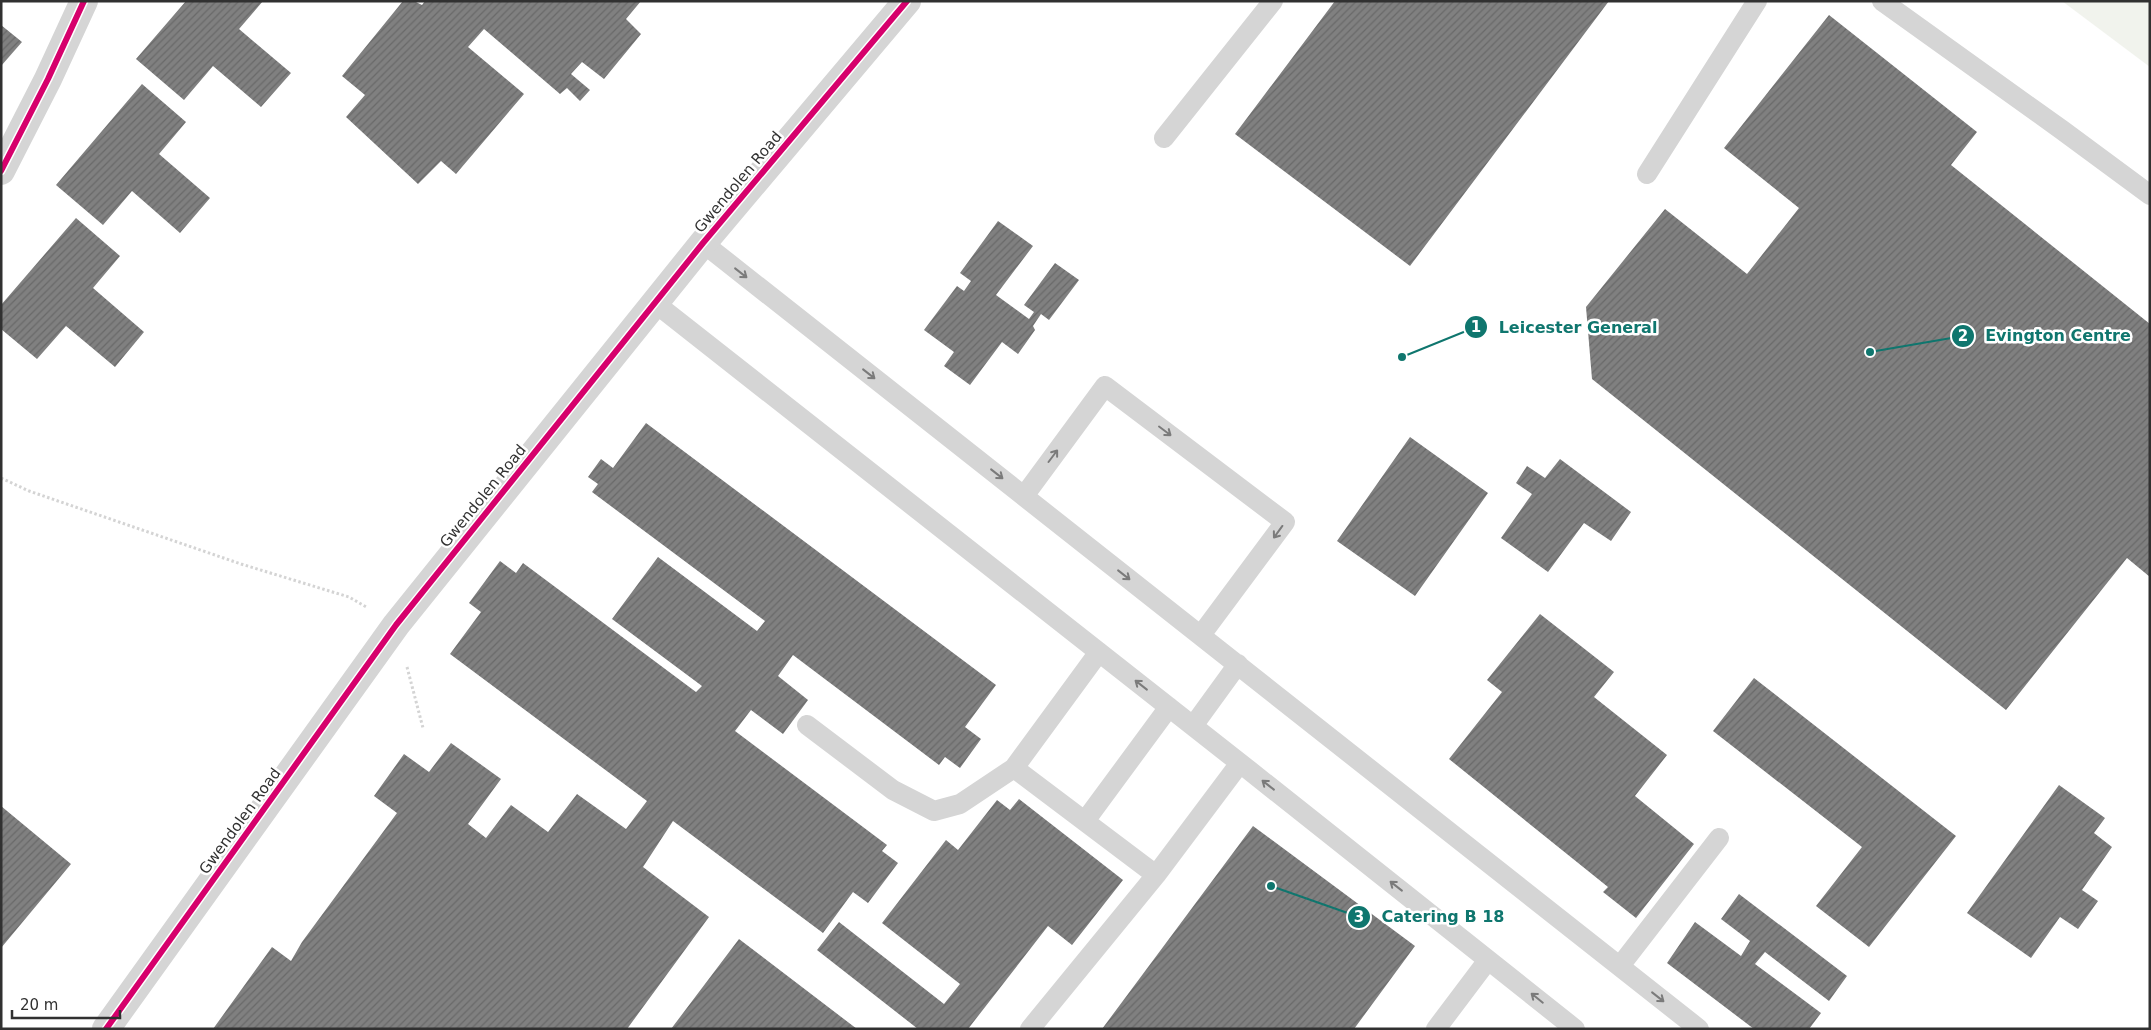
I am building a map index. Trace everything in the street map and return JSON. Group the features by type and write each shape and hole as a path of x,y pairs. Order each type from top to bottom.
{"street":[{"path":"1,171 48,79 84,1"},
{"name":"Gwendolen Road","path":"106,1029 396,624 703,243 907,1"}],"lane":[{"path":"1164,138 1273,1"},
{"path":"1647,174 1757,1"},
{"path":"1882,1 2150,195"},
{"path":"703,243 1699,1029"},
{"path":"655,304 1169,707 1575,1029"},
{"path":"1024,496 1105,386 1285,522 1202,635"},
{"path":"807,725 894,790 934,811 960,804 1014,768 1099,652"},
{"path":"1193,726 1238,664"},
{"path":"1085,821 1169,707"},
{"path":"1030,1029 1156,875 1240,763"},
{"path":"1014,768 1156,875"},
{"path":"1620,966 1719,838"},
{"path":"1436,1029 1488,960"}],"path":[{"path":"1,478 29,491 232,561 349,596 396,624 423,728"}],"shaded area":[{"path":"2062,1 2150,1 2150,67"}],"building":[{"path":"186,1 263,1 239,29 291,73 261,107 213,66 184,100 136,59"},
{"path":"403,1 414,1 422,5 425,1 641,1 626,19 641,34 604,79 582,62 571,74 590,90 580,101 567,88 560,94 484,29 468,47 524,94 456,174 441,161 418,184 346,117 365,95 342,76"},
{"path":"1335,1 1609,1 1410,266 1235,134"},
{"path":"1829,15 1977,132 1951,165 2150,324 2150,577 2127,558 2006,710 1592,379 1586,307 1665,209 1747,274 1799,208 1724,148"},
{"path":"1,25 22,42 1,66"},
{"path":"142,84 186,122 159,154 210,198 180,233 132,191 103,225 56,185"},
{"path":"76,218 120,256 93,288 144,332 115,367 66,326 37,359 1,329 1,305"},
{"path":"998,221 1033,246 996,295 1029,319 1034,312 1024,305 1055,263 1079,280 1049,320 1041,314 1033,326 1035,330 1018,354 1002,342 970,385 944,366 954,352 924,330 957,286 964,291 971,281 960,273"},
{"path":"646,423 996,685 965,727 981,739 960,768 945,757 939,765 793,655 778,676 808,700 783,734 751,710 735,731 887,845 882,851 898,863 868,903 853,892 823,933 673,821 643,867 709,917 627,1029 213,1029 272,947 291,961 302,942 397,813 374,796 404,754 429,772 451,743 501,779 468,824 486,838 511,805 548,832 577,794 626,829 647,801 450,654 481,612 469,603 500,561 516,573 523,563 696,692 702,686 612,619 658,557 757,631 765,621 592,492 598,484 588,477 601,459 613,468"},
{"path":"1410,437 1488,493 1415,596 1337,541"},
{"path":"1560,459 1631,512 1611,541 1584,523 1548,572 1501,538 1532,494 1516,483 1527,466 1545,478"},
{"path":"1540,614 1614,672 1594,697 1667,755 1635,796 1694,844 1636,918 1603,892 1608,887 1449,759 1502,692 1487,680"},
{"path":"1754,678 1956,836 1869,947 1816,906 1862,847 1713,731"},
{"path":"2059,785 2105,818 2094,833 2112,847 2082,890 2098,901 2078,929 2060,917 2031,958 1967,913"},
{"path":"1019,799 1123,880 1072,945 1048,926 968,1029 918,1029 817,950 839,922 944,1004 960,984 882,923 946,840 958,850 997,800 1010,810"},
{"path":"1,806 71,864 1,948"},
{"path":"1253,826 1415,946 1354,1029 1102,1029"},
{"path":"1739,894 1847,976 1829,1001 1765,952 1755,964 1821,1013 1809,1029 1754,1029 1667,963 1695,922 1741,956 1750,941 1721,919"},
{"path":"739,939 857,1029 671,1029"}],"cycle path":[{"path":"1,171 48,79 84,1"},
{"path":"106,1029 396,625 703,243 907,1"}],"place":[{"name":"Evington Centre","path":"1870,352"},
{"name":"Leicester General","path":"1402,357"},
{"name":"Catering B 18","path":"1271,886"}]}
